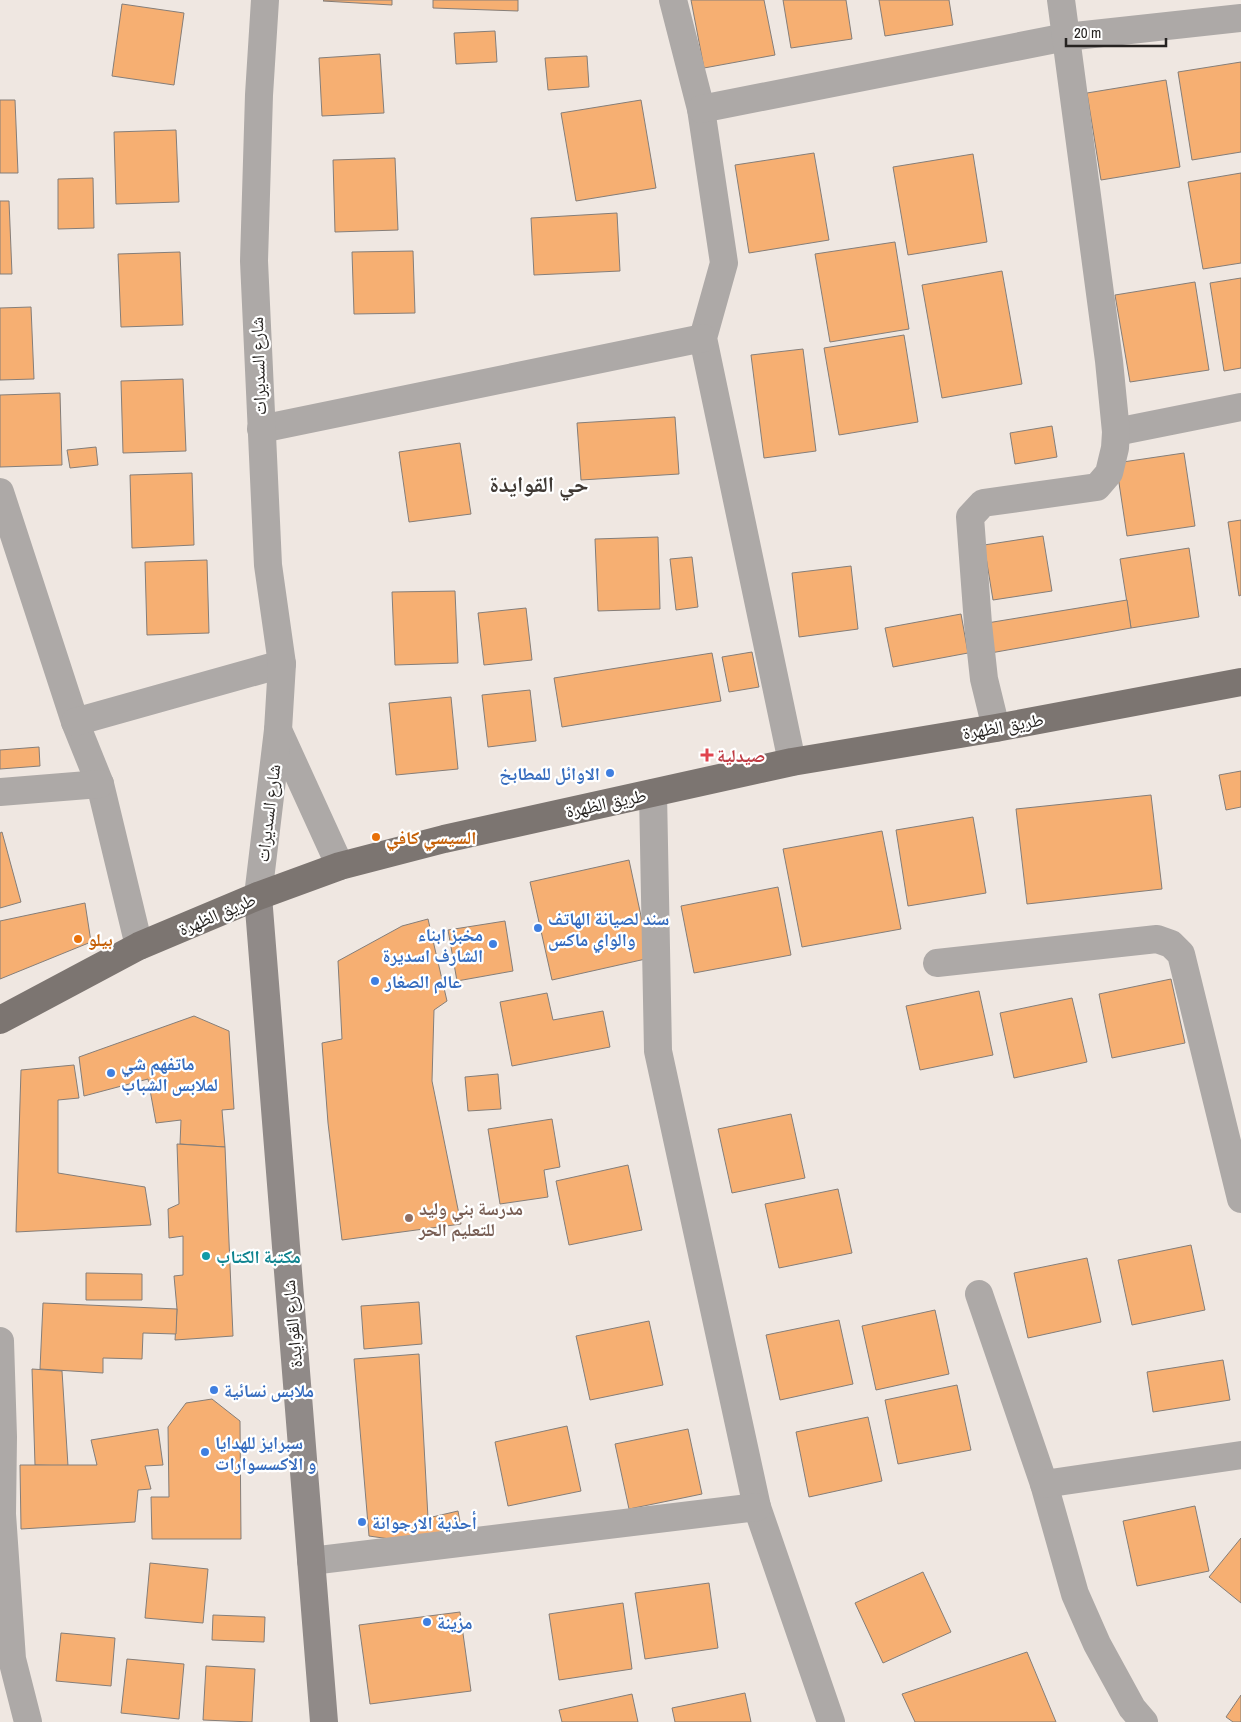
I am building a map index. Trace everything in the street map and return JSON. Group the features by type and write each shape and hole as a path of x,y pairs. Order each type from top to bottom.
{"main road":[{"name":"طريق الظهرة","path":"0,1020 139,946 258,896 340,866 444,839 792,762 996,728 1241,682"},
{"name":"شارع القوايدة","path":"258,896 324,1722"}],"street":[{"name":"شارع السديرات","path":"258,896 278,730 282,664 268,565 254,261 259,95 265,0"},
{"path":"673,0 701,109 724,263 703,338 792,762"},
{"path":"996,728 984,679 970,516 983,503 1097,487 1109,473 1116,448 1109,361 1062,0"},
{"path":"701,109 1066,37 1241,18"},
{"path":"261,429 703,338"},
{"path":"1116,432 1241,407"},
{"path":"0,492 75,722 100,784 139,946"},
{"path":"75,722 282,664"},
{"name":"شارع السديرات","path":"278,730 340,866"},
{"path":"0,792 100,784"},
{"path":"653,793 658,1051 757,1507 831,1722"},
{"path":"937,963 1157,939 1171,944 1181,954 1241,1199"},
{"path":"979,1294 1044,1484 1075,1594 1102,1652 1132,1708 1144,1722"},
{"path":"0,1341 2,1514 12,1659 28,1722"},
{"path":"1044,1484 1241,1455"},
{"path":"311,1561 757,1507"}],"building":[{"path":"392,0 392,5 323,1"},
{"path":"433,0 518,0 518,11 433,8"},
{"path":"691,0 764,0 775,55 704,68"},
{"path":"783,0 846,0 852,39 791,48"},
{"path":"879,0 949,0 953,25 885,36"},
{"path":"122,4 184,13 174,85 112,76"},
{"path":"495,31 497,62 456,64 454,33"},
{"path":"380,54 384,113 322,116 319,58"},
{"path":"587,56 589,87 548,90 545,58"},
{"path":"1241,62 1241,152 1192,160 1178,72"},
{"path":"1166,80 1180,167 1101,180 1087,93"},
{"path":"0,100 15,100 18,173 0,173"},
{"path":"641,100 656,188 576,201 561,113"},
{"path":"176,130 179,202 116,204 114,132"},
{"path":"814,153 829,240 749,253 735,165"},
{"path":"973,154 987,242 908,255 893,167"},
{"path":"395,158 398,230 335,232 333,160"},
{"path":"1241,173 1241,263 1203,269 1188,182"},
{"path":"93,178 94,228 58,229 58,179"},
{"path":"0,201 9,201 12,274 0,274"},
{"path":"617,213 620,271 534,275 531,218"},
{"path":"895,242 909,329 830,342 815,254"},
{"path":"413,251 415,313 354,314 352,252"},
{"path":"180,252 183,325 121,327 118,254"},
{"path":"1002,271 1022,384 942,398 922,285"},
{"path":"1241,278 1241,368 1224,371 1210,283"},
{"path":"1195,282 1209,370 1130,382 1115,295"},
{"path":"31,307 34,379 0,380 0,308"},
{"path":"904,335 918,422 839,435 824,348"},
{"path":"803,349 816,451 764,458 751,355"},
{"path":"183,379 186,451 123,453 121,381"},
{"path":"60,393 62,465 0,467 0,395"},
{"path":"675,417 679,474 581,480 577,423"},
{"path":"1052,426 1057,457 1015,464 1010,433"},
{"path":"460,443 471,514 409,522 399,452"},
{"path":"96,447 98,465 70,468 67,450"},
{"path":"1184,453 1195,526 1127,536 1116,463"},
{"path":"192,473 194,545 132,548 130,475"},
{"path":"1241,520 1241,595 1239,596 1228,522"},
{"path":"1043,536 1052,591 993,600 984,545"},
{"path":"658,537 660,609 598,611 595,539"},
{"path":"1189,548 1199,617 1131,628 1120,559"},
{"path":"692,557 698,607 676,610 670,559"},
{"path":"207,560 209,633 147,635 145,562"},
{"path":"851,566 858,629 799,637 792,573"},
{"path":"455,591 458,663 395,665 392,592"},
{"path":"1127,600 1131,628 985,654 981,624"},
{"path":"526,608 532,660 484,665 478,613"},
{"path":"961,614 968,653 893,667 885,628"},
{"path":"752,652 759,687 729,692 722,657"},
{"path":"712,653 721,701 562,727 554,678"},
{"path":"530,690 536,741 488,747 482,695"},
{"path":"451,697 458,769 396,775 389,703"},
{"path":"39,747 40,766 0,769 0,750"},
{"path":"1241,771 1241,807 1226,810 1219,775"},
{"path":"1151,795 1162,889 1027,904 1016,809"},
{"path":"973,817 986,893 908,906 896,830"},
{"path":"882,831 901,929 802,947 783,849"},
{"path":"2,832 21,902 0,908 0,833"},
{"path":"629,860 650,958 552,980 530,882"},
{"path":"778,887 791,955 694,973 681,906"},
{"path":"85,903 91,942 0,979 0,921"},
{"path":"428,919 447,1001 434,1010 432,1081 461,1224 342,1240 328,1123 322,1043 342,1039 338,961 402,926"},
{"path":"505,921 513,971 457,981 448,930"},
{"path":"1171,979 1185,1043 1112,1058 1099,994"},
{"path":"979,991 993,1055 920,1070 906,1006"},
{"path":"547,993 553,1020 603,1011 610,1047 512,1066 500,1002"},
{"path":"1072,998 1087,1062 1014,1078 1000,1013"},
{"path":"194,1016 229,1031 234,1109 222,1110 225,1147 180,1144 181,1120 156,1123 148,1079 84,1096 79,1057"},
{"path":"74,1065 79,1098 58,1100 58,1173 145,1187 151,1225 16,1232 21,1070"},
{"path":"498,1074 501,1109 468,1111 465,1077"},
{"path":"791,1114 805,1178 732,1193 718,1129"},
{"path":"552,1119 560,1167 544,1170 548,1197 500,1204 488,1129"},
{"name":"مكتبة الكتاب","path":"177,1144 225,1147 233,1336 175,1340 177,1309 174,1276 183,1275 183,1236 169,1238 168,1209 179,1204"},
{"path":"628,1165 642,1230 569,1245 556,1181"},
{"path":"838,1189 852,1253 779,1268 765,1204"},
{"path":"1191,1245 1205,1310 1132,1325 1118,1260"},
{"path":"1087,1258 1101,1322 1028,1338 1014,1273"},
{"path":"86,1273 142,1274 142,1300 86,1300"},
{"path":"419,1302 422,1344 364,1349 361,1306"},
{"path":"43,1303 177,1309 176,1334 143,1333 142,1359 103,1358 103,1373 40,1369"},
{"path":"935,1310 949,1374 876,1390 862,1326"},
{"path":"839,1320 853,1384 780,1400 766,1335"},
{"path":"649,1321 663,1385 590,1400 576,1336"},
{"path":"419,1354 428,1518 458,1511 462,1532 397,1540 369,1536 354,1359"},
{"path":"1223,1360 1230,1400 1153,1412 1147,1372"},
{"path":"32,1369 62,1371 68,1466 35,1465"},
{"path":"957,1385 971,1450 898,1464 885,1400"},
{"path":"212,1399 240,1421 241,1539 152,1539 151,1497 169,1497 168,1427 186,1403"},
{"path":"868,1417 882,1481 809,1497 796,1432"},
{"path":"567,1426 581,1491 508,1506 495,1442"},
{"path":"158,1429 163,1465 145,1466 151,1489 138,1490 135,1522 21,1529 20,1465 97,1465 91,1440"},
{"path":"688,1429 702,1494 629,1509 615,1444"},
{"path":"1195,1506 1209,1571 1137,1586 1123,1521"},
{"path":"1241,1538 1241,1603 1209,1577"},
{"path":"150,1563 208,1569 203,1623 145,1618"},
{"path":"923,1572 951,1632 883,1663 855,1603"},
{"path":"709,1583 718,1648 645,1659 635,1593"},
{"path":"623,1603 632,1669 559,1680 549,1614"},
{"path":"460,1612 471,1691 370,1704 359,1625"},
{"path":"213,1615 265,1617 264,1642 212,1640"},
{"path":"61,1633 115,1638 111,1686 56,1681"},
{"path":"1027,1652 1056,1722 915,1722 902,1694"},
{"path":"127,1659 184,1664 179,1719 121,1713"},
{"path":"206,1666 255,1669 252,1722 203,1720"},
{"path":"745,1693 751,1722 675,1722 672,1708"},
{"path":"632,1694 638,1722 562,1722 559,1710"},
{"path":"1241,1695 1241,1722 1233,1722 1226,1717"}],"place":[{"name":"صيدلية","path":"707,755"},
{"name":"الاوائل للمطابخ","path":"610,773"},
{"name":"السيسي كافي","path":"376,837"},
{"name":"سند لصيانة الهاتف والواي ماكس","path":"538,928"},
{"name":"بيلو","path":"78,939"},
{"name":"مخبز ابناء الشارف اسديرة","path":"493,944"},
{"name":"عالم الصغار","path":"375,981"},
{"name":"ماتفهم شي لملابس الشباب","path":"111,1073"},
{"name":"مدرسة بني وليد للتعليم الحر","path":"409,1218"},
{"name":"مكتبة الكتاب","path":"206,1256"},
{"name":"ملابس نسائية","path":"214,1390"},
{"name":"سبرايز للهدايا و الاكسسوارات","path":"205,1452"},
{"name":"أحذية الارجوانة","path":"362,1522"},
{"name":"مزينة","path":"427,1622"}],"district":[{"name":"حي القوايدة","path":"539,484"}]}
